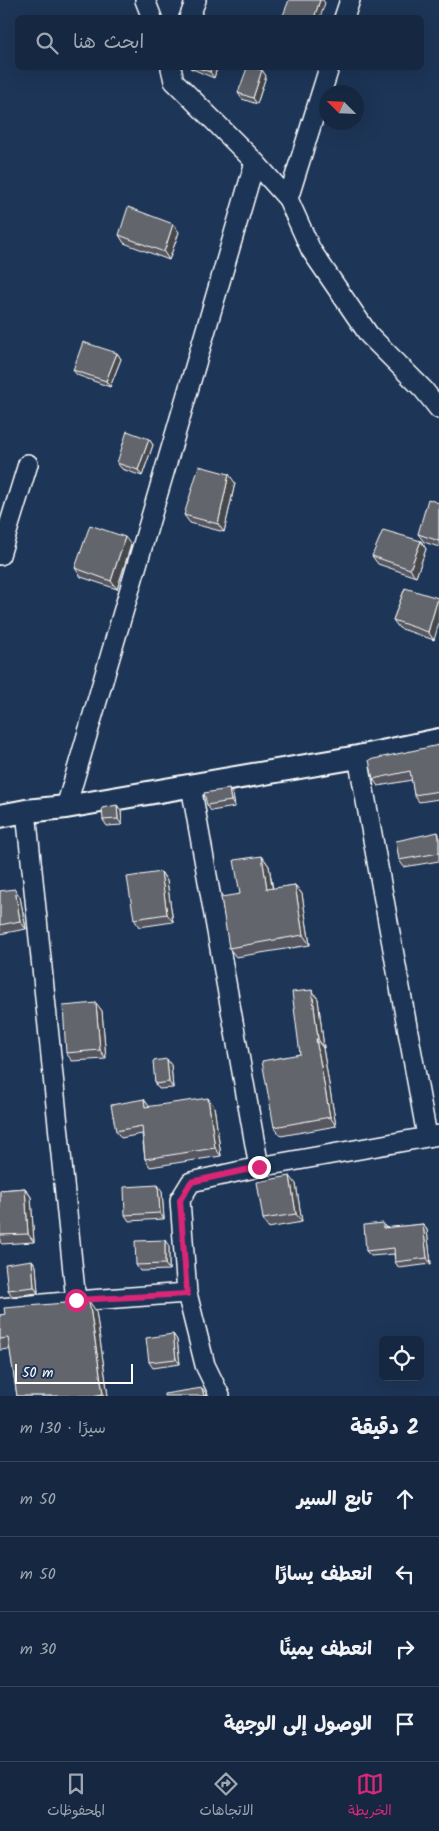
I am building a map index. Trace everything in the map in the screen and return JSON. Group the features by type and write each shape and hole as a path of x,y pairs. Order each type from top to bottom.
{"street":[{"path":"145,0 151,15"},
{"path":"190,15 196,0"},
{"path":"345,15 350,0"},
{"path":"171,70 174,81 256,162 288,199 311,250 369,335 423,389 439,409"},
{"path":"288,199 328,70"},
{"path":"66,807 256,162"},
{"path":"0,554 28,464"},
{"path":"0,816 191,786 358,757 439,740"},
{"path":"220,1396 205,1365 187,1294 180,1200 191,1182 259,1167 433,1136 358,757"},
{"path":"191,786 259,1167"},
{"path":"26,811 76,1300"},
{"path":"0,1308 76,1300 187,1294"}],"building":[{"path":"289,0 320,0 315,15 283,15"},
{"path":"246,70 262,70 253,98 238,93"},
{"path":"128,207 173,224 164,252 119,235"},
{"path":"83,342 117,353 106,381 73,370"},
{"path":"127,431 149,439 138,470 117,463"},
{"path":"199,466 229,474 218,524 184,515"},
{"path":"428,499 439,503 439,541 418,534"},
{"path":"90,525 125,537 111,581 75,568"},
{"path":"383,530 421,541 410,569 372,556"},
{"path":"405,588 438,598 428,632 393,620"},
{"path":"439,745 439,791 414,795 410,771 373,779 369,760"},
{"path":"229,789 231,801 207,805 204,793"},
{"path":"117,805 118,819 103,820 102,808"},
{"path":"438,832 439,853 399,860 396,841"},
{"path":"262,856 267,889 295,885 303,935 229,948 221,897 240,894 234,860"},
{"path":"161,872 167,914 134,919 127,877"},
{"path":"15,889 20,921 0,925 0,891"},
{"path":"312,990 318,1039 316,1039 330,1117 274,1127 262,1061 300,1054 292,992"},
{"path":"96,1003 100,1050 66,1053 63,1006"},
{"path":"167,1059 169,1082 155,1084 153,1061"},
{"path":"208,1098 215,1148 145,1159 142,1126 116,1131 111,1105 144,1099 145,1107"},
{"path":"290,1176 296,1214 263,1219 257,1182"},
{"path":"158,1185 160,1213 125,1215 124,1187"},
{"path":"25,1188 28,1234 0,1235 0,1190"},
{"path":"383,1223 383,1228 423,1224 427,1258 395,1262 394,1248 366,1251 364,1225"},
{"path":"165,1240 165,1264 136,1265 135,1241"},
{"path":"32,1260 34,1287 8,1290 5,1264"},
{"path":"89,1301 103,1394 90,1396 17,1396 8,1338 0,1339 0,1315 5,1314 4,1308"},
{"path":"173,1334 176,1359 149,1362 146,1338"},
{"path":"202,1388 204,1396 164,1396 164,1394"}],"route":[{"path":"76,1300 187,1294 180,1200 191,1182 259,1167"}]}
